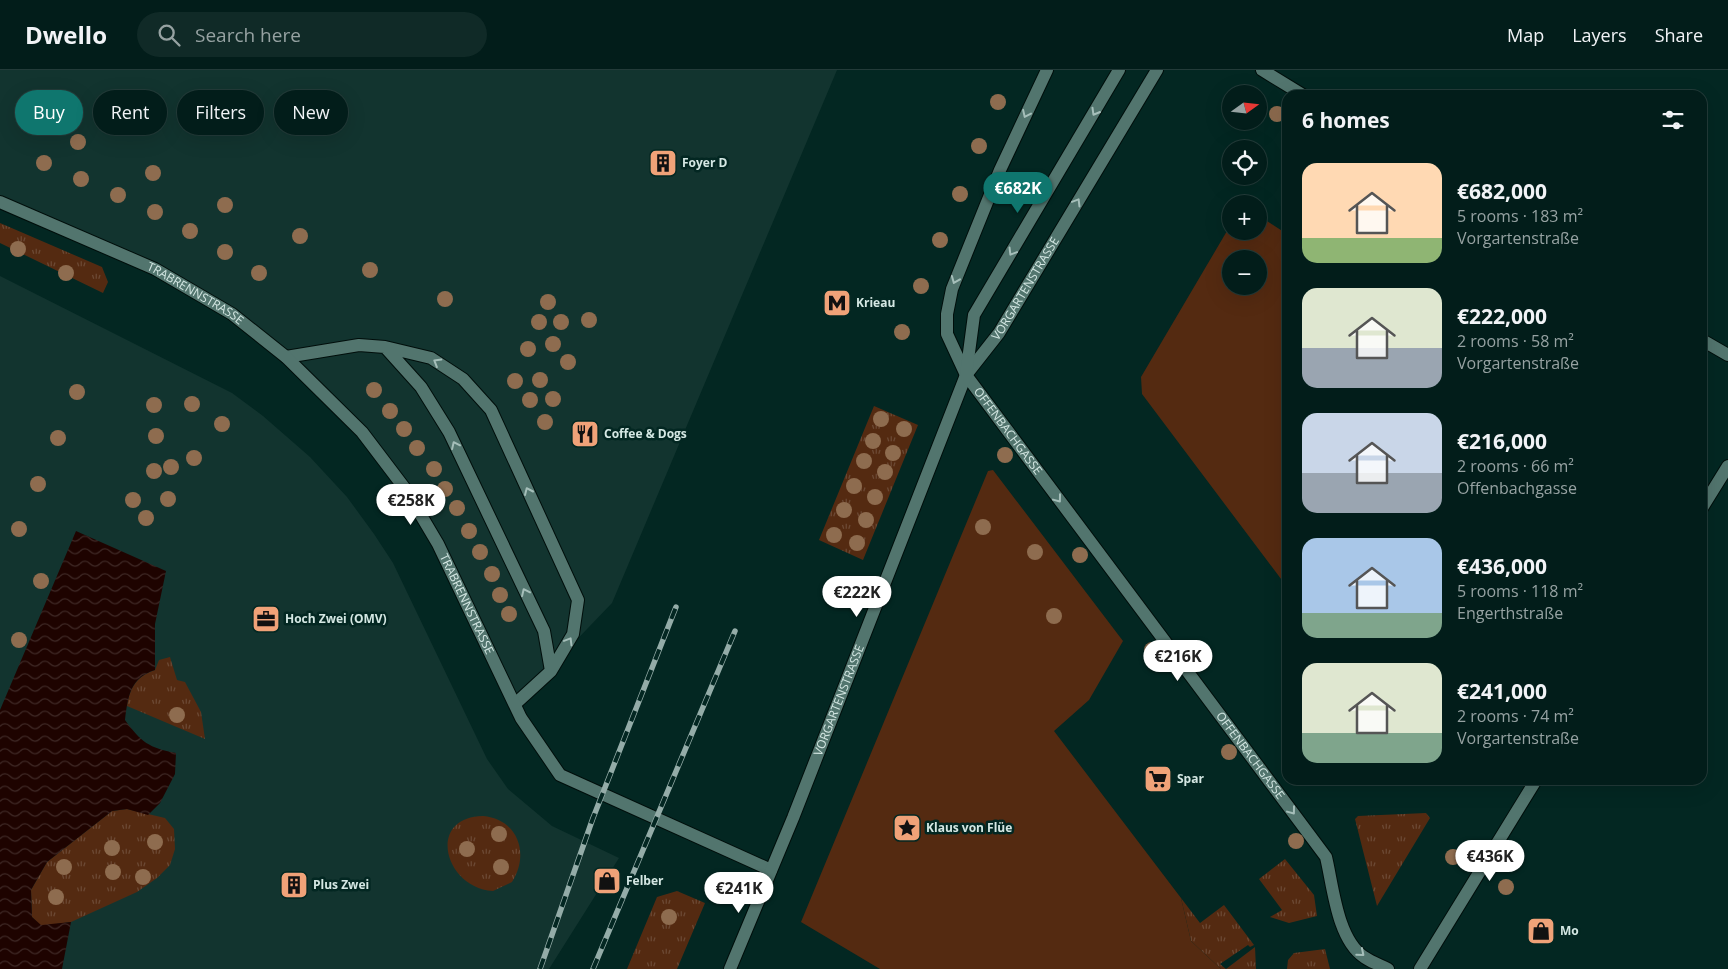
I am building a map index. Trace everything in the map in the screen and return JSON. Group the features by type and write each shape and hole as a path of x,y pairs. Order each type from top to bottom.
{"street":[{"name":"OFFENBACHGASSE","path":"1047,70 1000,170 952,289 947,314 947,334 966,376 1326,857 1341,923 1348,942 1363,956 1388,969"},
{"name":"VORGARTENSTRASSE","path":"730,969 772,870 966,376 974,315 1119,70"},
{"name":"VORGARTENSTRASSE","path":"966,376 999,333 1157,70"},
{"path":"1262,70 1294,90"},
{"name":"TRABRENNSTRASSE","path":"0,202 155,269 232,314 286,357 362,432 406,490 438,544 515,704 539,746 560,775 772,870"},
{"path":"1707,343 1728,355"},
{"path":"286,357 359,345 385,346 431,358 463,379 491,410 578,600 573,634 551,671 515,704"},
{"path":"385,346 420,387 449,432 544,631 551,671"},
{"path":"1707,500 1728,466"},
{"path":"1420,969 1533,785"}],"shaded area":[{"path":"0,70 837,70 612,603 515,704 406,490 286,357 155,269 0,202"},
{"path":"0,276 232,393 263,416 310,457 347,497 393,563 487,759 508,789 552,826 619,858 549,969 0,969"}],"green space":[{"path":"1267,221 1282,231 1282,580 1142,394 1141,377 1222,239 1267,240"},
{"path":"0,223 102,267 108,282 103,293 0,243"},
{"path":"874,406 918,425 863,560 819,540"},
{"path":"993,470 1123,641 1089,700 1054,731 1181,898 1191,941 1221,969 880,969 801,922 988,471"},
{"path":"170,657 177,680 185,682 201,712 205,739 127,706 135,683 143,675 155,670 159,660"},
{"path":"127,809 165,818 174,829 175,849 170,865 157,878 137,892 71,922 41,926 32,917 31,890 47,862 112,811"},
{"path":"1426,813 1430,818 1377,906 1355,819 1358,816"},
{"path":"483,816 505,824 512,831 520,850 520,860 512,882 493,891 476,887 463,878 453,866 448,853 448,839 454,828 465,819"},
{"path":"1285,859 1314,895 1317,916 1289,923 1270,917 1282,910 1259,879"},
{"path":"677,891 705,903 677,969 627,969 657,897"},
{"path":"1181,898 1200,923 1224,905 1254,945 1250,947 1248,945 1220,964 1226,969 1221,969 1191,941"},
{"path":"1255,947 1256,969 1226,969"},
{"path":"1325,949 1330,969 1287,969 1288,960 1294,953"}],"water":[{"path":"76,531 166,571 155,624 155,670 147,673 135,683 127,703 125,720 146,743 159,749 176,753 175,774 160,803 148,815 127,809 112,811 47,862 31,890 32,917 41,925 71,922 62,969 0,969 0,710"}],"railway":[{"path":"540,969 593,818 676,607"},
{"path":"593,969 735,631"}],"place":[{"name":"Foyer D","path":"663,163"},
{"name":"Krieau","path":"837,303"},
{"name":"Coffee & Dogs","path":"585,434"},
{"name":"Hoch Zwei (OMV)","path":"266,619"},
{"name":"Spar","path":"1158,779"},
{"name":"Klaus von Flüe","path":"907,828"},
{"name":"Felber","path":"607,881"},
{"name":"Plus Zwei","path":"294,885"},
{"name":"Mo","path":"1541,931"}]}
